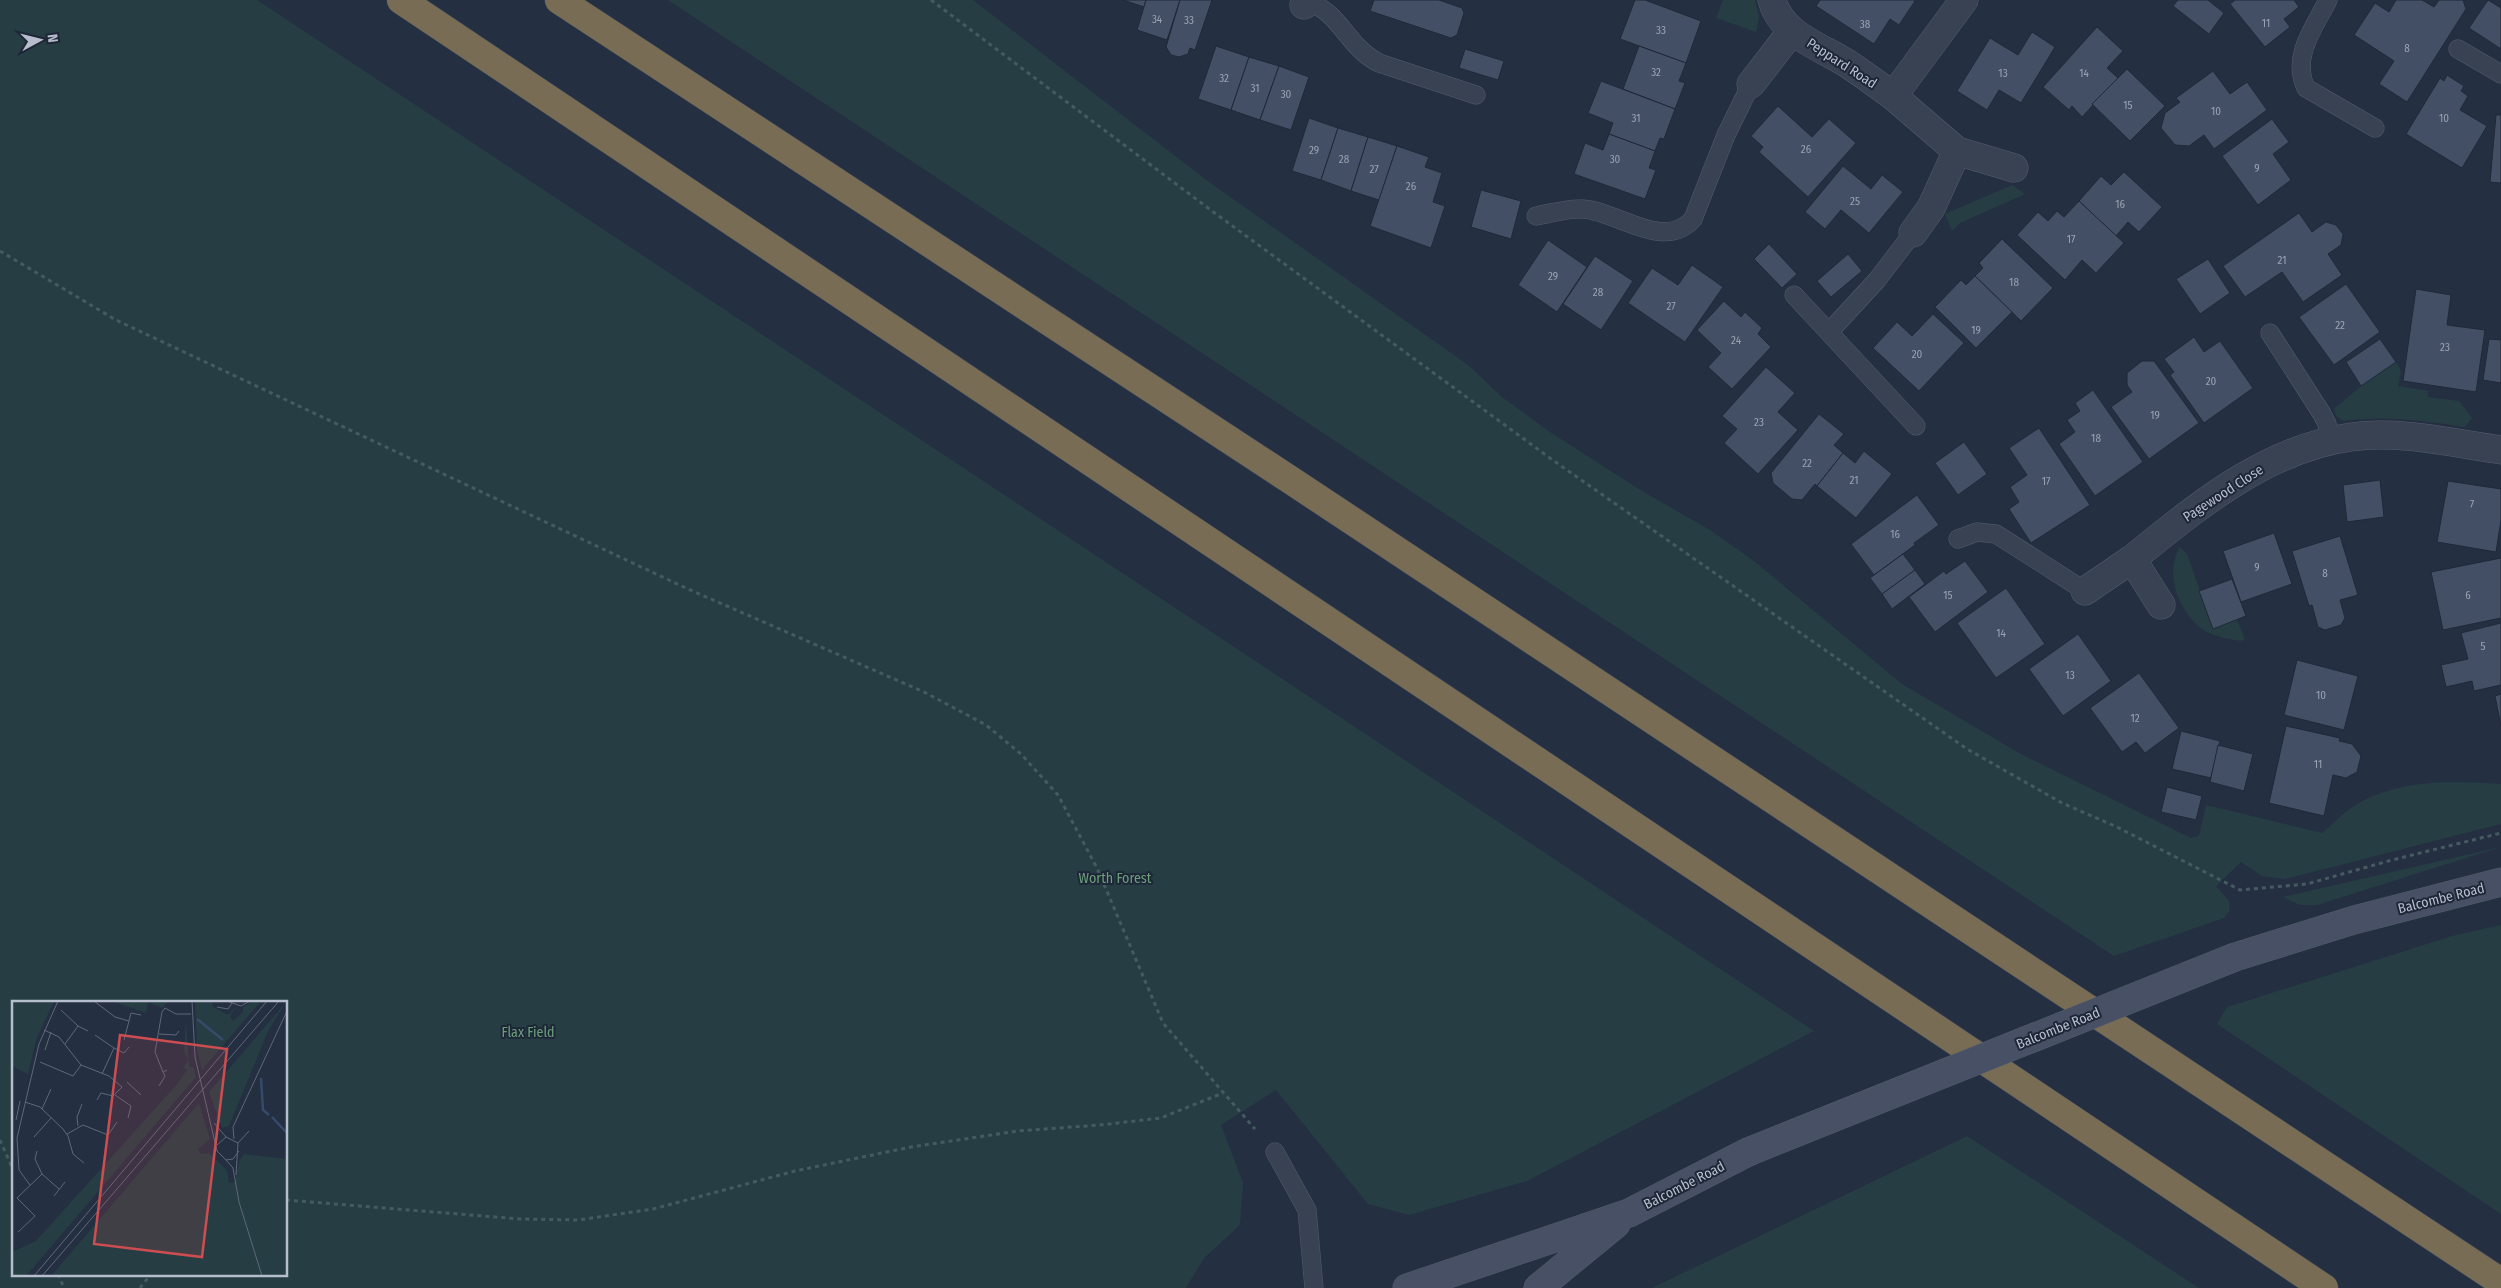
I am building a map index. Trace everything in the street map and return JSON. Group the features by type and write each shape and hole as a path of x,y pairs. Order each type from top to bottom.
{"highway":[{"path":"401,0 2324,1288"},
{"path":"559,0 1292,481 2501,1282"}],"main road":[{"name":"Balcombe Road","path":"1407,1288 1629,1213 1748,1152 2235,957 2354,920 2501,882"},
{"name":"Balcombe Road","path":"1538,1288 1629,1213"}],"street":[{"name":"Peppard Road","path":"1772,0 1784,22 1792,31 1847,63 1892,96 1957,152 2014,168"},
{"name":"Peppard Road","path":"1892,96 1964,0"},
{"name":"Peppard Road","path":"1751,84 1792,31"},
{"path":"1913,233 1931,208 1957,152"},
{"name":"Pagewood Close","path":"2085,591 2132,560 2191,512 2228,486 2263,465 2330,441 2352,437 2403,436 2501,450"},
{"path":"2132,560 2161,605"}],"lane":[{"path":"2328,0 2301,53 2301,77 2306,88 2375,128"},
{"path":"1306,2 1330,15 1349,39 1367,57 1379,63 1476,94"},
{"path":"2458,49 2501,74"},
{"path":"1536,216 1584,209 1651,229 1668,232 1686,227 1693,220 1726,135 1751,84"},
{"path":"1830,331 1877,280 1913,233"},
{"path":"1794,294 1916,426"},
{"path":"2270,333 2322,414 2327,424 2330,441"},
{"path":"1958,539 1977,532 1996,534 2085,591"},
{"path":"1275,1152 1307,1210 1314,1288"}],"path":[{"path":"931,0 1212,211 1554,461 1967,749 2062,802 2117,827 2240,890 2306,884 2392,860 2501,834"},
{"path":"0,251 116,320 688,589 924,692 986,725 1021,754 1058,795 1097,868 1163,1023 1275,1152"},
{"path":"288,1200 520,1219 578,1220 653,1209 795,1171 911,1147 1018,1131 1161,1118 1223,1093"},
{"path":"0,1140 12,1167"},
{"path":"59,1276 64,1288"},
{"path":"140,1288 149,1276"}],"green space":[{"name":"Worth Forest","path":"0,0 257,0 1814,1031 1527,1181 1409,1215 1368,1204 1276,1090 1221,1125 1243,1183 1240,1225 1204,1258 1186,1288 0,1288"},
{"path":"668,0 973,0 1209,182 1468,365 1502,397 1550,432 1642,491 1710,530 1754,561 1902,684 2019,753 2191,838 2199,836 2206,805 2322,833 2348,810 2384,792 2403,787 2441,782 2501,784 2501,824 2285,879 2262,876 2241,862 2216,886 2229,901 2230,910 2224,918 2114,956"},
{"path":"1723,0 1755,0 1759,17 1756,32 1716,18"},
{"path":"2012,185 2025,194 1960,223 1952,231 1945,214"},
{"path":"2396,362 2401,371 2398,386 2428,391 2428,397 2459,401 2472,418 2465,427 2389,419 2344,421 2336,416 2334,409 2361,386"},
{"path":"2180,547 2187,554 2213,628 2237,620 2245,639 2241,641 2211,634 2197,625 2189,616 2177,594 2174,581 2173,569"},
{"path":"2501,847 2317,905 2300,905 2283,897"},
{"path":"2501,925 2501,1214 2217,1024 2227,1007 2452,936"},
{"path":"1967,1136 2199,1288 1652,1288"}],"building":[{"path":"1123,0 1146,0 1144,7"},
{"path":"1146,0 1180,0 1167,40 1137,30"},
{"path":"1180,0 1212,0 1195,50 1190,48 1188,54 1179,57 1171,55 1166,47"},
{"path":"1374,0 1439,0 1462,8 1464,13 1457,35 1451,38 1370,11"},
{"path":"1635,0 1645,0 1701,21 1686,63 1620,39"},
{"path":"1820,0 1915,1 1899,25 1890,19 1874,44 1816,6"},
{"path":"2178,0 2208,0 2224,13 2209,34 2173,6"},
{"path":"2235,0 2294,0 2299,7 2284,19 2290,27 2265,47 2230,4"},
{"path":"2396,0 2422,0 2434,7 2439,0 2463,0 2466,9 2407,102 2379,84 2394,61 2354,35 2375,3 2389,12"},
{"path":"2488,0 2501,8 2501,49 2469,28"},
{"path":"2097,27 2123,51 2107,68 2118,78 2082,117 2072,106 2069,110 2043,87"},
{"path":"2032,32 2055,47 2021,103 1999,90 1987,110 1957,91 1990,38 2018,55"},
{"path":"1216,46 1249,57 1231,110 1198,99"},
{"path":"1639,46 1686,63 1679,81 1685,83 1675,109 1623,89"},
{"path":"1465,49 1504,61 1498,80 1459,68"},
{"path":"1249,57 1279,66 1260,120 1231,110"},
{"path":"1279,66 1309,77 1291,130 1260,120"},
{"path":"2127,69 2165,106 2130,141 2092,104"},
{"path":"2213,71 2230,94 2247,82 2267,110 2214,149 2204,135 2189,146 2175,145 2161,128 2165,113 2180,102 2176,98"},
{"path":"2447,75 2464,86 2461,91 2468,96 2460,110 2487,126 2462,168 2406,134 2440,78 2444,81"},
{"path":"1601,81 1675,109 1664,139 1660,138 1655,151 1609,134 1613,123 1588,113"},
{"path":"1778,106 1812,137 1829,119 1856,143 1808,197 1759,152 1763,147 1751,136"},
{"path":"2496,115 2501,115 2501,183 2490,182"},
{"path":"1309,118 1338,128 1321,180 1292,171"},
{"path":"2272,119 2289,142 2273,154 2291,180 2258,205 2222,156"},
{"path":"1338,128 1368,137 1351,191 1321,180"},
{"path":"1609,134 1655,151 1649,168 1656,170 1645,199 1574,174 1585,143 1603,150"},
{"path":"1368,137 1397,146 1379,200 1351,191"},
{"path":"1397,146 1429,157 1425,167 1442,173 1433,202 1445,206 1431,248 1370,226"},
{"path":"1843,166 1871,189 1882,175 1903,192 1869,233 1841,210 1825,229 1805,212"},
{"path":"2124,172 2162,207 2139,232 2128,222 2116,236 2079,201 2101,176 2111,185"},
{"path":"1481,190 1521,201 1511,239 1471,227"},
{"path":"2079,201 2124,243 2096,273 2082,260 2065,280 2017,235 2038,212 2048,221 2057,211 2064,217"},
{"path":"2299,213 2312,232 2326,222 2336,225 2343,234 2341,245 2328,254 2342,275 2303,302 2282,272 2245,297 2223,266"},
{"path":"2002,239 2053,288 2021,321 1975,276 1983,268 1979,263"},
{"path":"1548,240 1587,267 1557,312 1518,285"},
{"path":"1769,244 1797,274 1782,288 1754,259"},
{"path":"1848,254 1862,271 1831,297 1817,281"},
{"path":"1595,256 1633,281 1601,330 1563,304"},
{"path":"2208,259 2230,293 2200,314 2176,279"},
{"path":"1692,265 1723,287 1685,342 1628,303 1652,268 1678,285"},
{"path":"1975,276 2012,312 1976,348 1935,307 1961,280 1966,285"},
{"path":"2346,284 2380,332 2334,365 2299,317"},
{"path":"2416,289 2451,295 2447,325 2485,330 2476,392 2403,381"},
{"path":"1724,301 1741,317 1745,312 1762,328 1758,334 1771,347 1732,389 1708,367 1721,353 1697,330"},
{"path":"1933,314 1964,343 1919,391 1873,348 1897,322 1912,336"},
{"path":"2194,337 2204,352 2220,341 2253,388 2204,423 2170,375 2174,372 2164,359"},
{"path":"2380,339 2396,362 2361,386 2346,362"},
{"path":"2489,339 2501,340 2501,383 2483,380"},
{"path":"2142,361 2154,361 2199,423 2149,459 2111,407 2132,392 2127,385 2127,373"},
{"path":"1766,367 1795,393 1778,412 1798,430 1758,474 1724,443 1737,429 1722,416"},
{"path":"2093,390 2143,462 2095,496 2059,444 2075,432 2067,420 2080,411 2075,403"},
{"path":"1819,414 1844,434 1834,445 1843,453 1817,486 1815,484 1802,500 1792,499 1773,483 1771,473"},
{"path":"2039,428 2090,505 2031,543 2009,509 2019,502 2010,487 2027,475 2009,448"},
{"path":"1964,442 1987,474 1958,495 1935,463"},
{"path":"1864,451 1892,474 1856,518 1817,486 1843,453 1855,463"},
{"path":"2380,480 2384,517 2347,522 2343,485"},
{"path":"2448,481 2501,489 2501,520 2496,552 2437,542"},
{"path":"1917,495 1939,525 1874,575 1851,544"},
{"path":"2274,533 2292,584 2241,602 2223,551"},
{"path":"2340,536 2358,595 2340,600 2345,618 2341,625 2325,630 2318,627 2312,605 2309,606 2292,551"},
{"path":"1903,554 1915,570 1882,594 1870,578"},
{"path":"2501,558 2501,618 2443,630 2431,572"},
{"path":"1965,561 1988,592 1935,632 1909,597 1944,571 1946,574"},
{"path":"1915,570 1925,584 1892,609 1882,594"},
{"path":"2232,579 2246,616 2213,629 2199,591"},
{"path":"2006,588 2045,644 1996,678 1957,623"},
{"path":"2501,623 2501,685 2474,691 2472,681 2446,687 2441,665 2468,659 2461,633"},
{"path":"2078,634 2111,681 2063,716 2029,669"},
{"path":"2297,660 2358,676 2344,730 2284,715"},
{"path":"2139,673 2179,728 2145,753 2136,742 2122,752 2090,708"},
{"path":"2501,694 2501,726 2495,696"},
{"path":"2286,726 2340,738 2339,741 2352,744 2361,756 2357,772 2346,778 2333,775 2324,816 2269,803"},
{"path":"2181,731 2220,741 2211,778 2172,769"},
{"path":"2218,745 2253,754 2244,791 2210,782"},
{"path":"2167,787 2202,796 2196,820 2161,812"}],"park label":[{"name":"Flax Field","path":"528,1032"}]}
